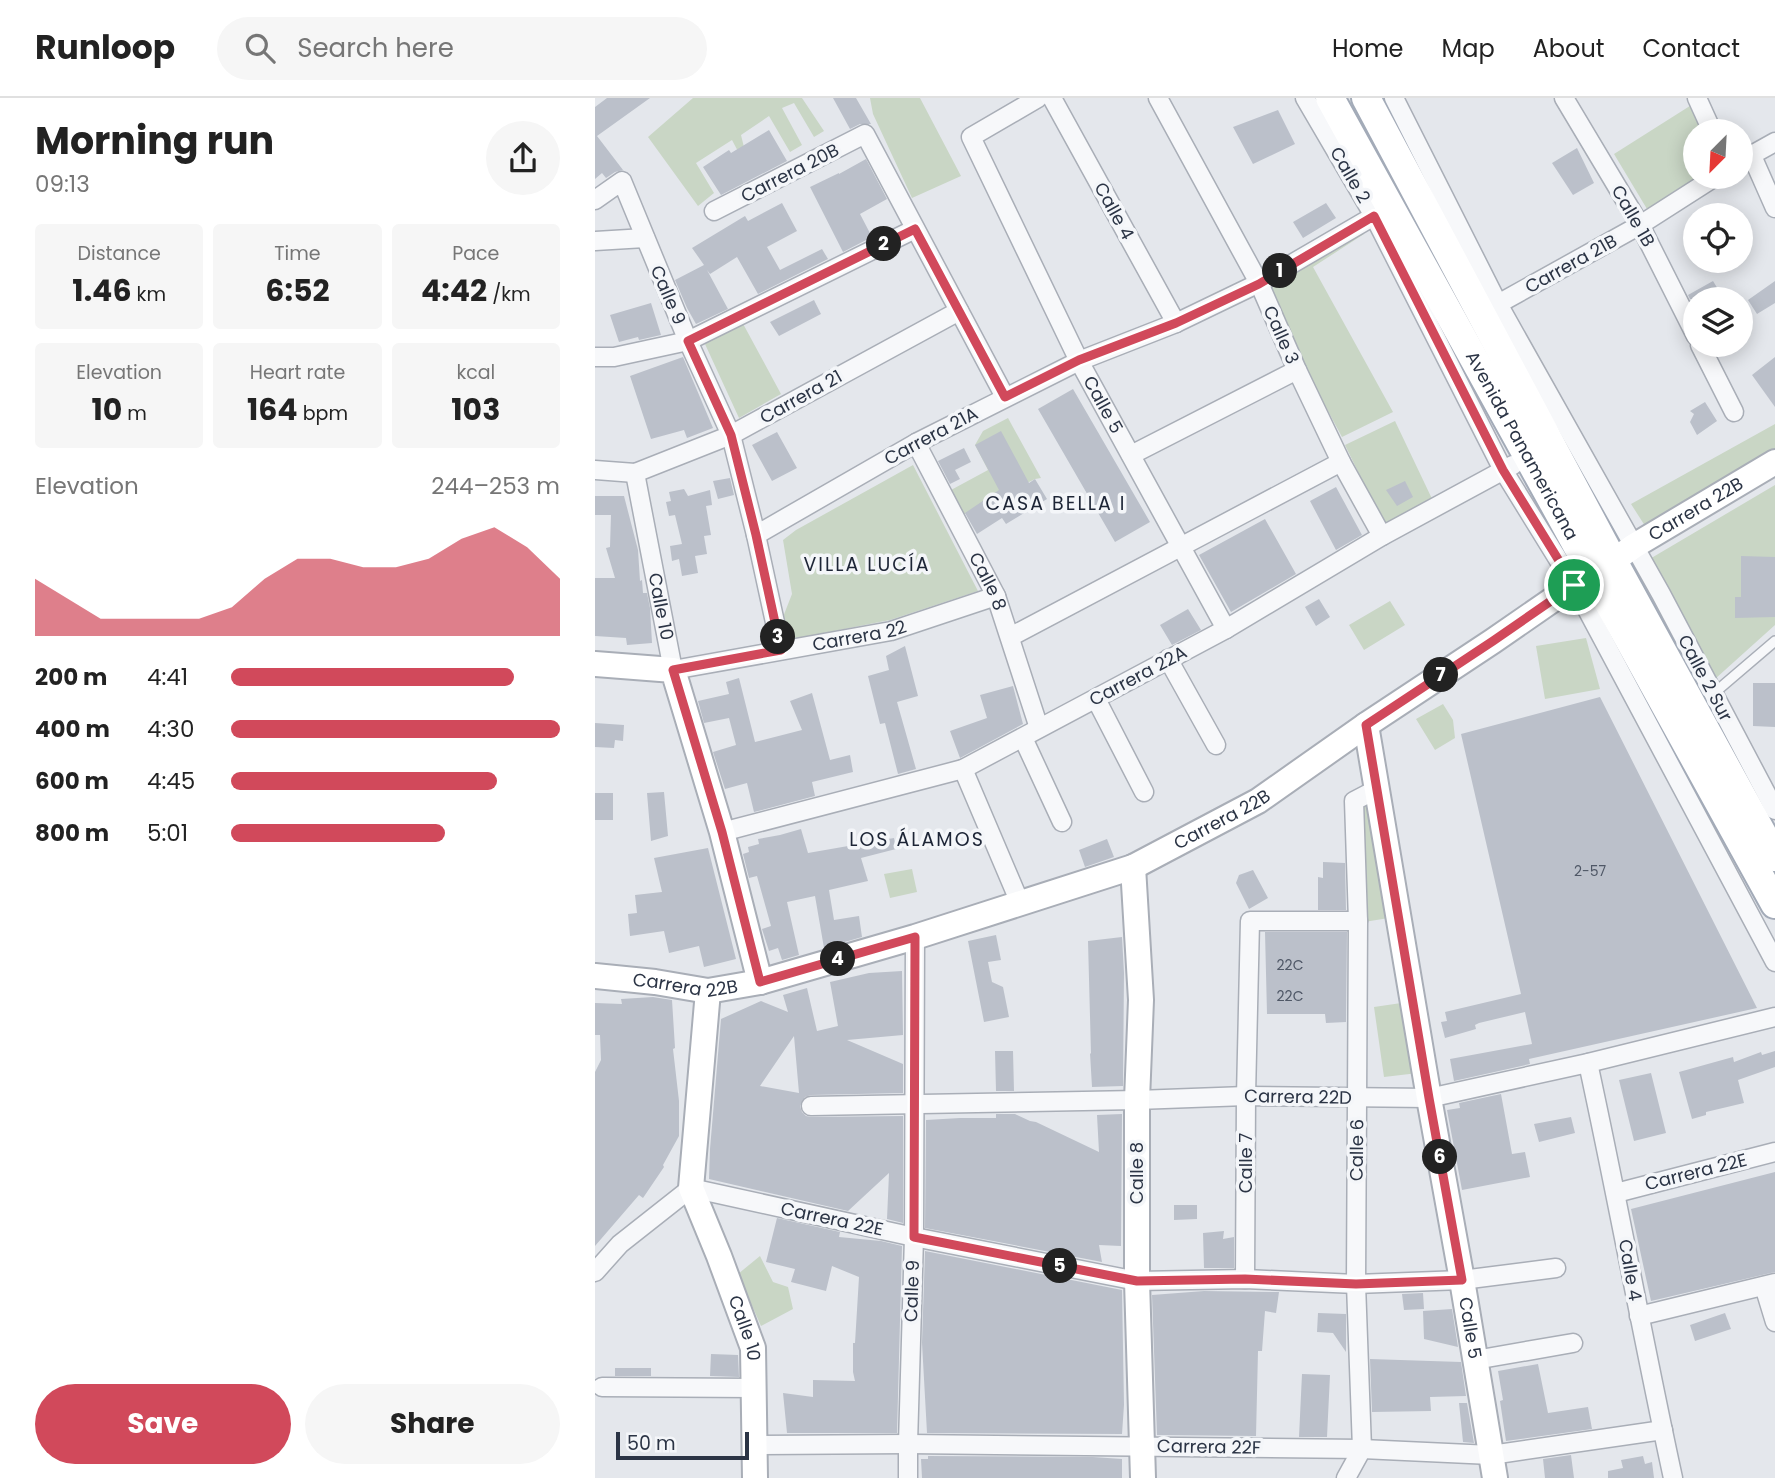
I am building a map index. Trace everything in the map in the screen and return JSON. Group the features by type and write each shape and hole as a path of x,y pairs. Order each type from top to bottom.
{"main road":[{"name":"Avenida Panamericana","path":"1330,98 1529,457 1604,566 1775,857"},
{"name":"Avenida Panamericana","path":"1366,98 1775,904"}],"street":[{"name":"Calle 5","path":"1038,98 971,137 1079,360 1226,629"},
{"name":"Calle 4","path":"1052,98 1176,323"},
{"name":"Calle 3","path":"1158,98 1259,284 1341,462 1382,536"},
{"name":"Calle 2","path":"1305,98 1374,216 1503,470 1604,566"},
{"path":"1394,98 1498,304 1604,566 1775,962"},
{"name":"Calle 1B","path":"1564,98 1640,225 1683,310"},
{"path":"1697,98 1707,119"},
{"name":"Carrera 20B","path":"714,211 865,134 915,229"},
{"path":"1753,155 1775,142"},
{"path":"1753,170 1775,208"},
{"name":"Calle 9","path":"595,200 622,181 688,341 731,435 781,650"},
{"name":"Carrera 21B","path":"1498,304 1640,225 1696,189"},
{"name":"Carrera 21A","path":"756,535 916,443 1005,397 1079,360 1176,323 1259,284 1374,216"},
{"path":"595,357 614,357 688,341 915,229 1005,397"},
{"path":"595,242 645,238"},
{"name":"Carrera 21","path":"595,470 635,472 731,435 959,311"},
{"path":"1706,357 1734,412"},
{"path":"1131,455 1297,370"},
{"name":"Calle 8","path":"916,443 996,596 1010,637 1031,733 1062,822"},
{"name":"Carrera 22A","path":"722,832 963,769 1226,629 1382,536 1529,457"},
{"path":"1010,637 1341,462"},
{"name":"Carrera 22B","path":"595,976 708,991 760,982 915,937 1133,867 1258,801 1366,725 1604,566 1775,462"},
{"name":"Calle 10","path":"635,472 673,670 722,832 760,982"},
{"name":"Calle 2 Sur","path":"1604,566 1713,694 1775,810"},
{"name":"Carrera 22","path":"595,664 673,670 891,631 996,596"},
{"path":"1168,659 1216,745"},
{"path":"1096,699 1144,792"},
{"name":"Calle 5","path":"1366,725 1493,1466"},
{"path":"963,769 1020,903"},
{"name":"Calle 6","path":"1362,1449 1356,1284 1358,920 1354,801 1377,789"},
{"name":"Calle 8","path":"1133,867 1141,1000 1136,1100 1137,1281 1143,1478"},
{"name":"Calle 7","path":"1245,1279 1250,921 1358,920"},
{"name":"Calle 9","path":"908,1478 914,1237 915,937"},
{"name":"Calle 10","path":"708,991 691,1188 753,1348 755,1478"},
{"name":"Carrera 22D","path":"811,1106 1246,1096 1429,1098 1588,1063 1775,1017"},
{"name":"Calle 4","path":"1588,1063 1673,1478"},
{"name":"Carrera 22E","path":"1616,1193 1775,1152"},
{"path":"595,1272 620,1244 691,1188"},
{"name":"Carrera 22E","path":"691,1188 914,1237 1137,1281 1245,1279 1356,1284 1462,1280 1556,1268"},
{"path":"1639,1316 1770,1284 1775,1322"},
{"path":"1475,1360 1573,1343"},
{"path":"602,1387 754,1388"},
{"name":"Carrera 22F","path":"754,1445 1362,1449 1493,1466 1663,1430"},
{"path":"1346,1478 1362,1449"}],"lane":[{"path":"1713,694 1775,640"}],"green space":[{"path":"693,98 802,98 824,131 814,137 794,103 782,108 802,145 790,152 769,116 741,135 751,176 732,140 696,163 714,193 698,206 648,137"},
{"path":"870,98 920,98 961,176 912,198 873,114"},
{"path":"1693,104 1701,119 1683,119 1683,188 1647,209 1614,154"},
{"path":"1359,221 1364,234 1313,267 1393,412 1342,437 1259,283"},
{"path":"741,320 781,394 739,418 705,344"},
{"path":"1008,418 1041,478 963,515 951,490 988,470 975,445 983,431"},
{"path":"1395,421 1434,503 1385,527 1345,445"},
{"path":"1775,424 1775,456 1647,529 1631,504"},
{"path":"913,465 978,591 890,620 788,640 783,617 792,594 783,540 796,530"},
{"path":"1775,485 1775,625 1715,679 1648,560"},
{"path":"1390,601 1405,625 1364,650 1349,625"},
{"path":"1586,638 1600,689 1545,699 1536,646"},
{"path":"1443,704 1453,720 1455,738 1435,750 1416,719"},
{"path":"1368,802 1395,917 1364,922 1362,808"},
{"path":"912,869 917,892 890,898 884,874"},
{"path":"1408,1002 1418,1073 1384,1077 1374,1007"},
{"path":"760,1256 773,1282 788,1287 793,1309 761,1326 738,1274"}],"building":[{"path":"607,98 650,98 597,136 623,170 606,178 602,173 595,179 595,107"},
{"path":"833,98 856,98 871,124 860,124 850,129"},
{"path":"1278,110 1295,144 1253,164 1233,127"},
{"path":"769,130 787,161 721,195 703,167 729,150 731,153"},
{"path":"1577,148 1594,183 1573,195 1552,163"},
{"path":"866,159 887,199 860,214 872,237 843,252 810,187"},
{"path":"782,203 797,231 767,247 780,270 822,249 828,259 758,294 737,257 710,274 707,270 728,309 696,324 675,280 704,265 692,248 745,216 748,221"},
{"path":"1326,203 1336,218 1303,238 1293,222"},
{"path":"1713,281 1717,287 1702,287"},
{"path":"1775,281 1775,303 1757,314 1753,308 1753,296"},
{"path":"814,300 821,314 779,336 770,322"},
{"path":"651,303 661,335 619,342 610,315"},
{"path":"683,357 713,428 687,438 684,430 651,439 630,376"},
{"path":"1775,357 1775,407 1752,375"},
{"path":"1073,389 1150,522 1115,542 1038,409"},
{"path":"1705,402 1717,421 1697,435 1690,422 1694,414 1690,411"},
{"path":"1001,431 1029,483 1035,479 1047,499 1006,524 1002,518 977,534 965,513 999,490 975,445"},
{"path":"777,432 797,468 772,481 752,445"},
{"path":"964,448 971,462 955,470 960,479 950,484 938,461"},
{"path":"730,478 734,495 718,499 713,481"},
{"path":"1405,481 1413,497 1397,506 1386,490"},
{"path":"1336,487 1362,535 1336,550 1310,501"},
{"path":"684,489 688,496 710,490 712,505 706,506 711,535 704,536 707,554 695,556 698,573 682,576 679,559 672,561 670,546 682,544 675,515 669,516 666,502 671,501 669,492"},
{"path":"595,496 624,496 638,550 640,581 642,580 643,593 647,593 650,608 652,643 627,645 626,638 595,636 595,578 615,578 606,548 610,547 611,515 595,515"},
{"path":"1265,519 1296,574 1231,612 1199,555"},
{"path":"1741,556 1775,557 1775,617 1735,618 1735,597 1741,597"},
{"path":"1319,599 1330,617 1316,626 1305,607"},
{"path":"1188,609 1201,630 1172,645 1160,625"},
{"path":"905,646 918,696 897,702 916,769 898,774 885,723 880,724 868,676 889,670 886,656"},
{"path":"739,678 755,742 802,730 790,701 812,693 830,760 850,755 853,772 812,782 815,796 754,812 747,783 725,789 713,752 736,745 729,718 704,723 698,701 729,694 726,682"},
{"path":"1753,683 1775,683 1775,727 1753,726"},
{"path":"1013,686 1023,724 960,758 950,731 987,718 980,695"},
{"path":"1600,697 1757,1008 1529,1059 1530,1064 1454,1081 1450,1059 1532,1044 1525,1012 1479,1023 1475,1025 1476,1029 1445,1038 1441,1022 1447,1021 1445,1012 1521,994 1461,734"},
{"path":"595,723 624,725 623,741 615,740 614,748 595,747"},
{"path":"664,792 668,836 651,841 647,793"},
{"path":"595,793 613,793 613,820 595,820"},
{"path":"801,829 808,853 894,838 896,849 861,858 868,881 829,890 834,920 859,916 862,937 824,948 815,896 787,902 799,955 782,960 778,948 769,951 762,929 771,926 757,876 749,878 743,854 749,852 748,847 759,844 758,839"},
{"path":"1107,839 1114,857 1085,867 1079,850"},
{"path":"708,848 736,959 704,967 699,946 669,953 664,931 630,936 628,914 637,913 635,895 662,892 654,858"},
{"path":"1323,862 1345,863 1346,910 1318,910 1318,877 1323,878"},
{"path":"1253,870 1268,898 1249,909 1236,883 1239,875"},
{"path":"1265,932 1347,932 1346,1022 1326,1023 1325,1014 1267,1014"},
{"path":"996,935 1001,960 988,962 992,982 1003,987 1009,1017 984,1022 968,941"},
{"path":"1122,937 1123,1086 1092,1087 1088,941"},
{"path":"902,971 903,1035 847,1040 903,1064 903,1093 811,1095 805,1097 800,1106 806,1116 811,1117 903,1116 903,1223 887,1219 889,1173 848,1211 709,1179 721,1019 761,1001 788,1012 783,995 807,988 817,1031 838,1026 830,982 869,973","holes":["794,1036 799,1093 760,1086"]},
{"path":"653,997 672,1000 679,1136 664,1167 643,1198 639,1195 595,1246 595,1072 601,1060 600,1035 595,1035 595,1003 622,1004 621,999"},
{"path":"995,1051 1013,1051 1014,1091 996,1091"},
{"path":"1775,1051 1775,1067 1738,1080 1744,1103 1706,1112 1706,1115 1692,1119 1679,1072 1733,1057 1734,1062 1761,1052 1762,1055"},
{"path":"1651,1073 1666,1133 1634,1141 1619,1080"},
{"path":"1501,1094 1512,1154 1525,1152 1530,1177 1462,1190 1447,1110 1460,1108 1459,1103"},
{"path":"996,1114 1015,1114 1099,1152 1097,1115 1122,1114 1121,1246 1099,1245 1102,1262 925,1228 926,1120 996,1118"},
{"path":"1571,1117 1575,1133 1539,1142 1534,1124"},
{"path":"1775,1172 1775,1272 1651,1301 1631,1209"},
{"path":"1174,1205 1197,1205 1197,1219 1174,1220"},
{"path":"777,1218 840,1232 839,1237 902,1246 897,1433 787,1433 783,1393 813,1397 813,1380 855,1381 853,1343 859,1277 832,1266 826,1291 791,1282 795,1269 766,1262"},
{"path":"1224,1231 1223,1239 1234,1237 1234,1268 1204,1268 1203,1233"},
{"path":"925,1251 1122,1290 1122,1434 927,1433 922,1343"},
{"path":"1204,1291 1279,1292 1276,1313 1265,1311 1262,1351 1258,1351 1256,1436 1157,1435 1152,1295"},
{"path":"1423,1293 1424,1309 1404,1310 1402,1294"},
{"path":"1452,1309 1458,1347 1424,1339 1423,1311"},
{"path":"1318,1313 1346,1314 1346,1352 1333,1333 1317,1332"},
{"path":"1725,1313 1731,1329 1695,1341 1690,1325"},
{"path":"711,1354 738,1355 739,1377 710,1376"},
{"path":"1370,1359 1461,1362 1466,1396 1430,1397 1431,1411 1372,1412"},
{"path":"1538,1364 1548,1413 1588,1407 1592,1429 1506,1441 1498,1371"},
{"path":"615,1368 651,1368 651,1376 615,1376"},
{"path":"1302,1374 1330,1375 1327,1437 1299,1437"},
{"path":"1459,1403 1467,1403 1474,1443 1463,1442"},
{"path":"1571,1455 1574,1478 1545,1478 1543,1459"},
{"path":"928,1456 1122,1459 1122,1478 922,1478 921,1459 928,1459"},
{"path":"1643,1456 1645,1464 1652,1462 1654,1478 1608,1478 1608,1471 1623,1468 1621,1460"}],"district":[{"name":"CASA BELLA I","path":"1056,503"},
{"name":"VILLA LUCÍA","path":"867,564"},
{"name":"LOS ÁLAMOS","path":"917,839"}],"route":[{"path":"1374,216 1503,470 1574,585 1366,725 1462,1280 1356,1284 1245,1279 1137,1281 914,1237 915,937 760,982 722,832 673,670 781,650 731,435 688,341 915,229 1005,397 1079,360 1176,323 1259,284 1374,216"}]}
